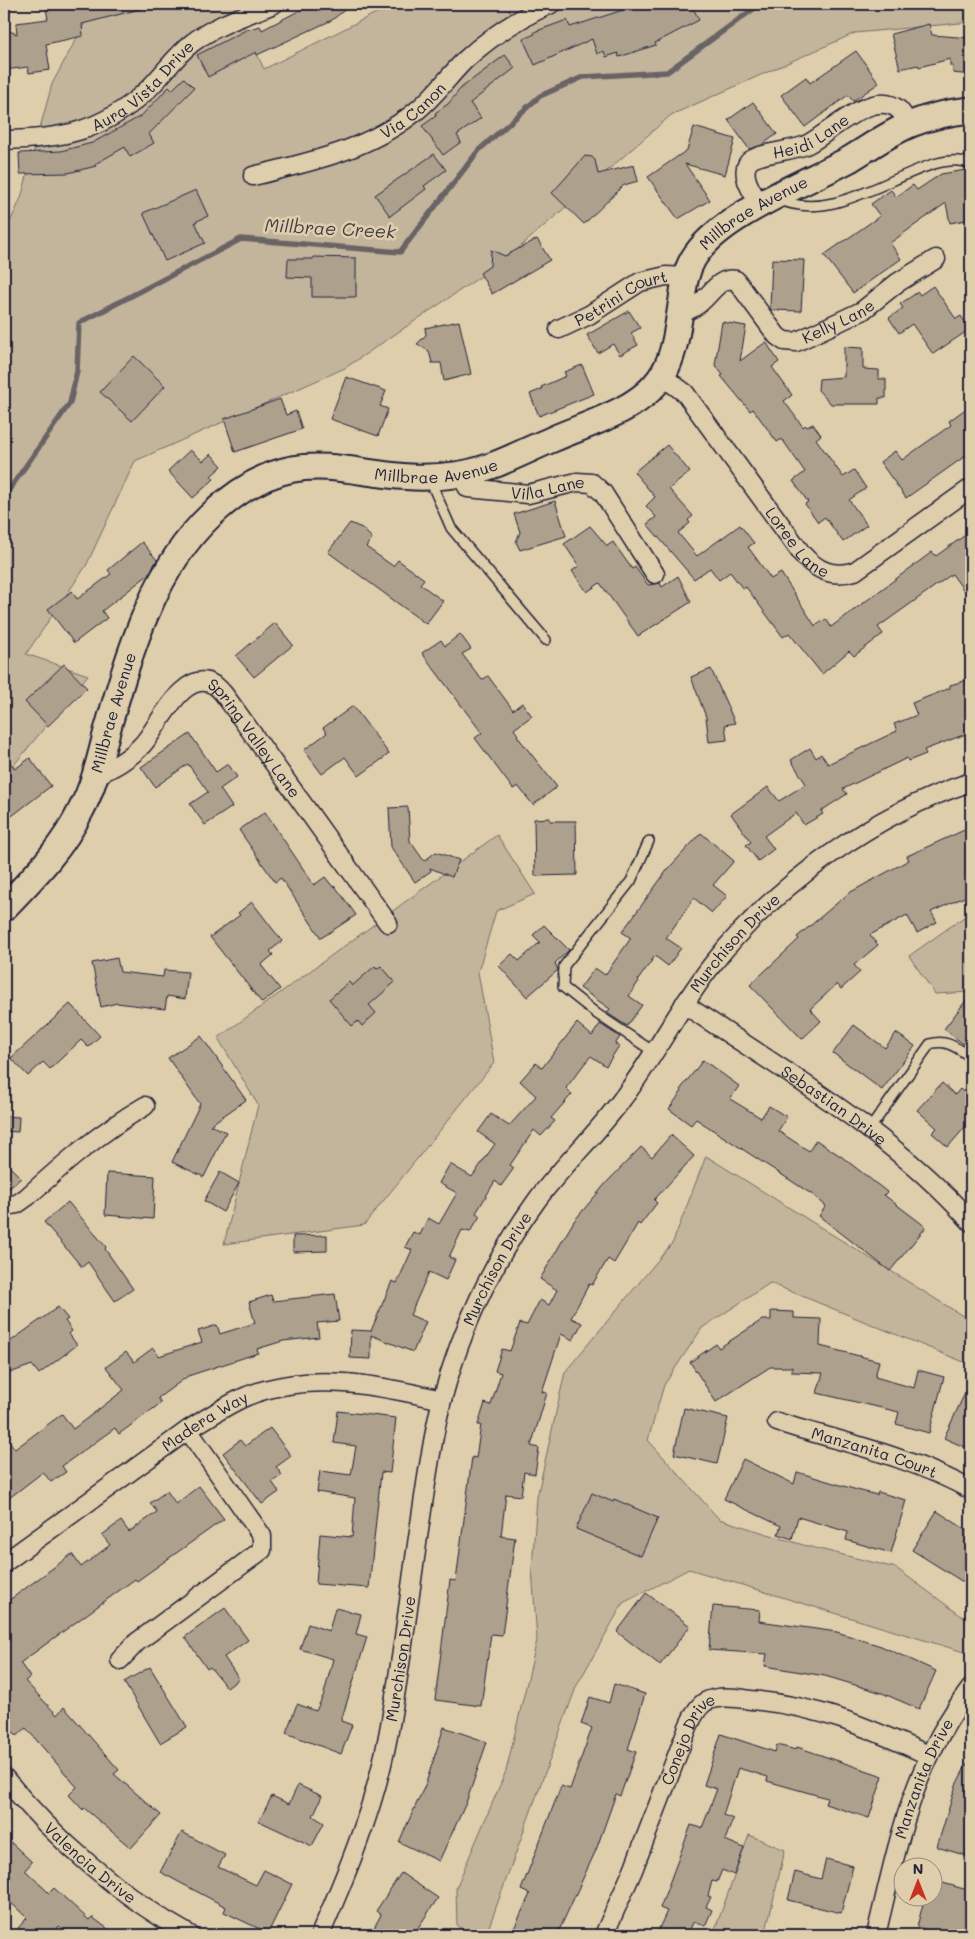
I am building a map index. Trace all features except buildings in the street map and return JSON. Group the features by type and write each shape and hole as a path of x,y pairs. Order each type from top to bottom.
{"street":[{"name":"Aura Vista Drive","path":"4,140 42,139 95,127 122,111 145,92 192,43 220,27 274,4"},
{"name":"Via Canon","path":"253,176 325,158 385,133 415,112 440,90 465,61 493,36 521,17 551,4"},
{"name":"Heidi Lane","path":"768,201 747,180 745,170 749,161 756,156 807,145 847,118 868,107 884,103 898,109 908,125"},
{"name":"Millbrae Avenue","path":"4,908 48,862 66,837 82,808 95,776 121,683 148,608 187,542 211,515 264,476 294,467 322,465 429,478 460,475 496,463 623,409 646,394 662,376 672,360 685,277 694,257 708,239 768,201 908,125 937,114 971,110"},
{"name":"Kelly Lane","path":"680,312 690,311 701,304 721,281 729,278 736,280 776,336 784,341 796,342 862,311 897,283 936,259"},
{"name":"Petrini Court","path":"559,329 589,315 640,282 653,278 685,277"},
{"name":"Loree Lane","path":"662,376 685,393 802,554 811,565 826,573 842,575 855,571 971,488"},
{"name":"Villa Lane","path":"460,475 468,488 509,493 528,494 577,482 592,483 603,493 655,574"},
{"name":"Spring Valley Lane","path":"95,776 120,764 144,744 160,717 188,687 203,681 214,685 234,708 388,923"},
{"name":"Murchison Drive","path":"320,1935 364,1829 381,1766 393,1706 430,1452 442,1400 473,1312 514,1235 563,1168 623,1099 684,1004 712,965 745,928 823,860 865,832 910,807 971,782"},
{"name":"Sebastian Drive","path":"684,1004 869,1130 932,1182 971,1222"},
{"path":"4,1206 17,1204 27,1197 109,1126 145,1106"},
{"name":"Madera Way","path":"4,1563 188,1430 219,1410 248,1396 283,1386 319,1382 352,1382 389,1387 442,1400"},
{"name":"Manzanita Court","path":"777,1422 912,1464 951,1478 971,1490"},
{"path":"120,1660 137,1642 182,1611 262,1550 264,1543 262,1536 188,1430"},
{"name":"Manzanita Drive","path":"876,1935 902,1828 914,1789 928,1755 945,1724 971,1688"},
{"name":"Conejo Drive","path":"604,1935 634,1870 688,1727 696,1711 705,1702 716,1699 737,1698 776,1702 818,1710 863,1725 928,1755"},
{"name":"Valencia Drive","path":"4,1777 19,1796 53,1831 89,1863 135,1899 190,1935"}],"lane":[{"path":"768,201 809,206 842,200 863,195 930,165 947,161 971,164"},
{"path":"429,478 451,528 546,640"},
{"path":"649,841 631,881 564,966 563,987 597,1014 654,1052"},
{"path":"869,1130 930,1044 939,1042 950,1043 971,1057"}],"shaded area":[{"path":"135,4 233,4 264,69 394,4 971,4 971,22 855,33 671,115 505,260 345,368 135,461 86,566 26,654 88,675 4,777 4,235 21,198 52,84 88,17"},
{"path":"497,835 535,894 496,911 478,972 494,1063 364,1225 224,1244 258,1105 218,1038"},
{"path":"971,912 971,992 935,994 909,956"},
{"path":"706,1156 971,1321 971,1365 770,1283 702,1328 664,1385 648,1440 719,1519 803,1545 896,1568 971,1623 967,1653 689,1569 623,1603 576,1687 486,1935 474,1935 457,1926 456,1888 506,1771 537,1640 532,1569 537,1497 565,1372 673,1242"},
{"path":"749,1835 785,1850 765,1935 713,1935"}],"waterway":[{"name":"Millbrae Creek","path":"4,497 70,403 77,371 79,323 241,239 400,252 479,150 540,96 583,77 667,72 760,4"}]}
